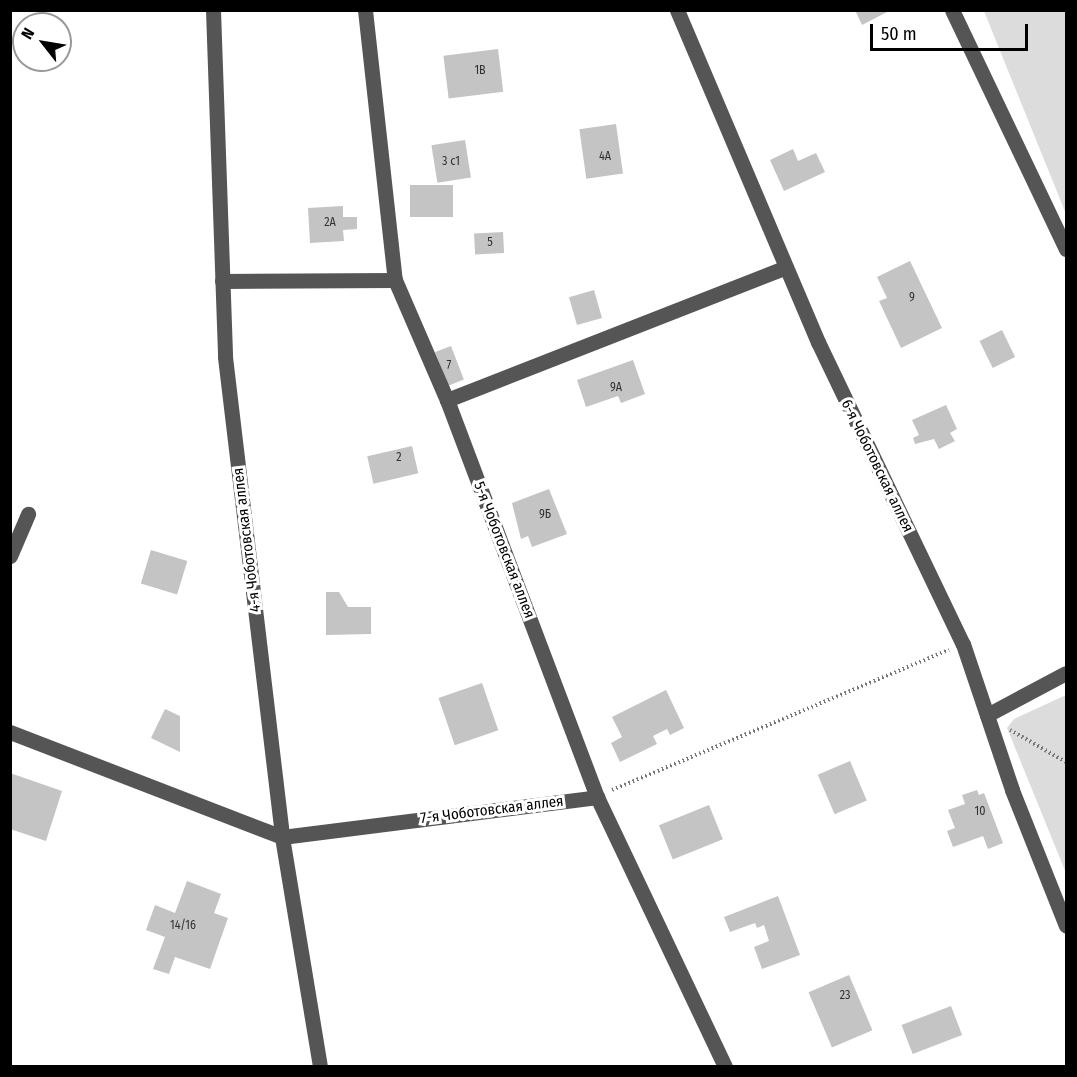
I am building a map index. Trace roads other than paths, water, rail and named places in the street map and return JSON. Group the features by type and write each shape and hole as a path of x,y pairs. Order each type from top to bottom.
{"street":[{"name":"4-я Чоботовская аллея","path":"213,10 225,357 282,837 320,1066"},
{"name":"5-я Чоботовская аллея","path":"365,10 395,280 447,400 597,797 725,1066"},
{"name":"6-я Чоботовская аллея","path":"677,10 818,342 963,644 987,715 1066,926"},
{"path":"952,10 1066,249"},
{"path":"447,400 786,267"},
{"path":"222,281 395,280"},
{"path":"10,556 28,514"},
{"path":"987,715 1066,673"},
{"name":"7-я Чоботовская аллея","path":"10,732 282,837 597,797"}]}
